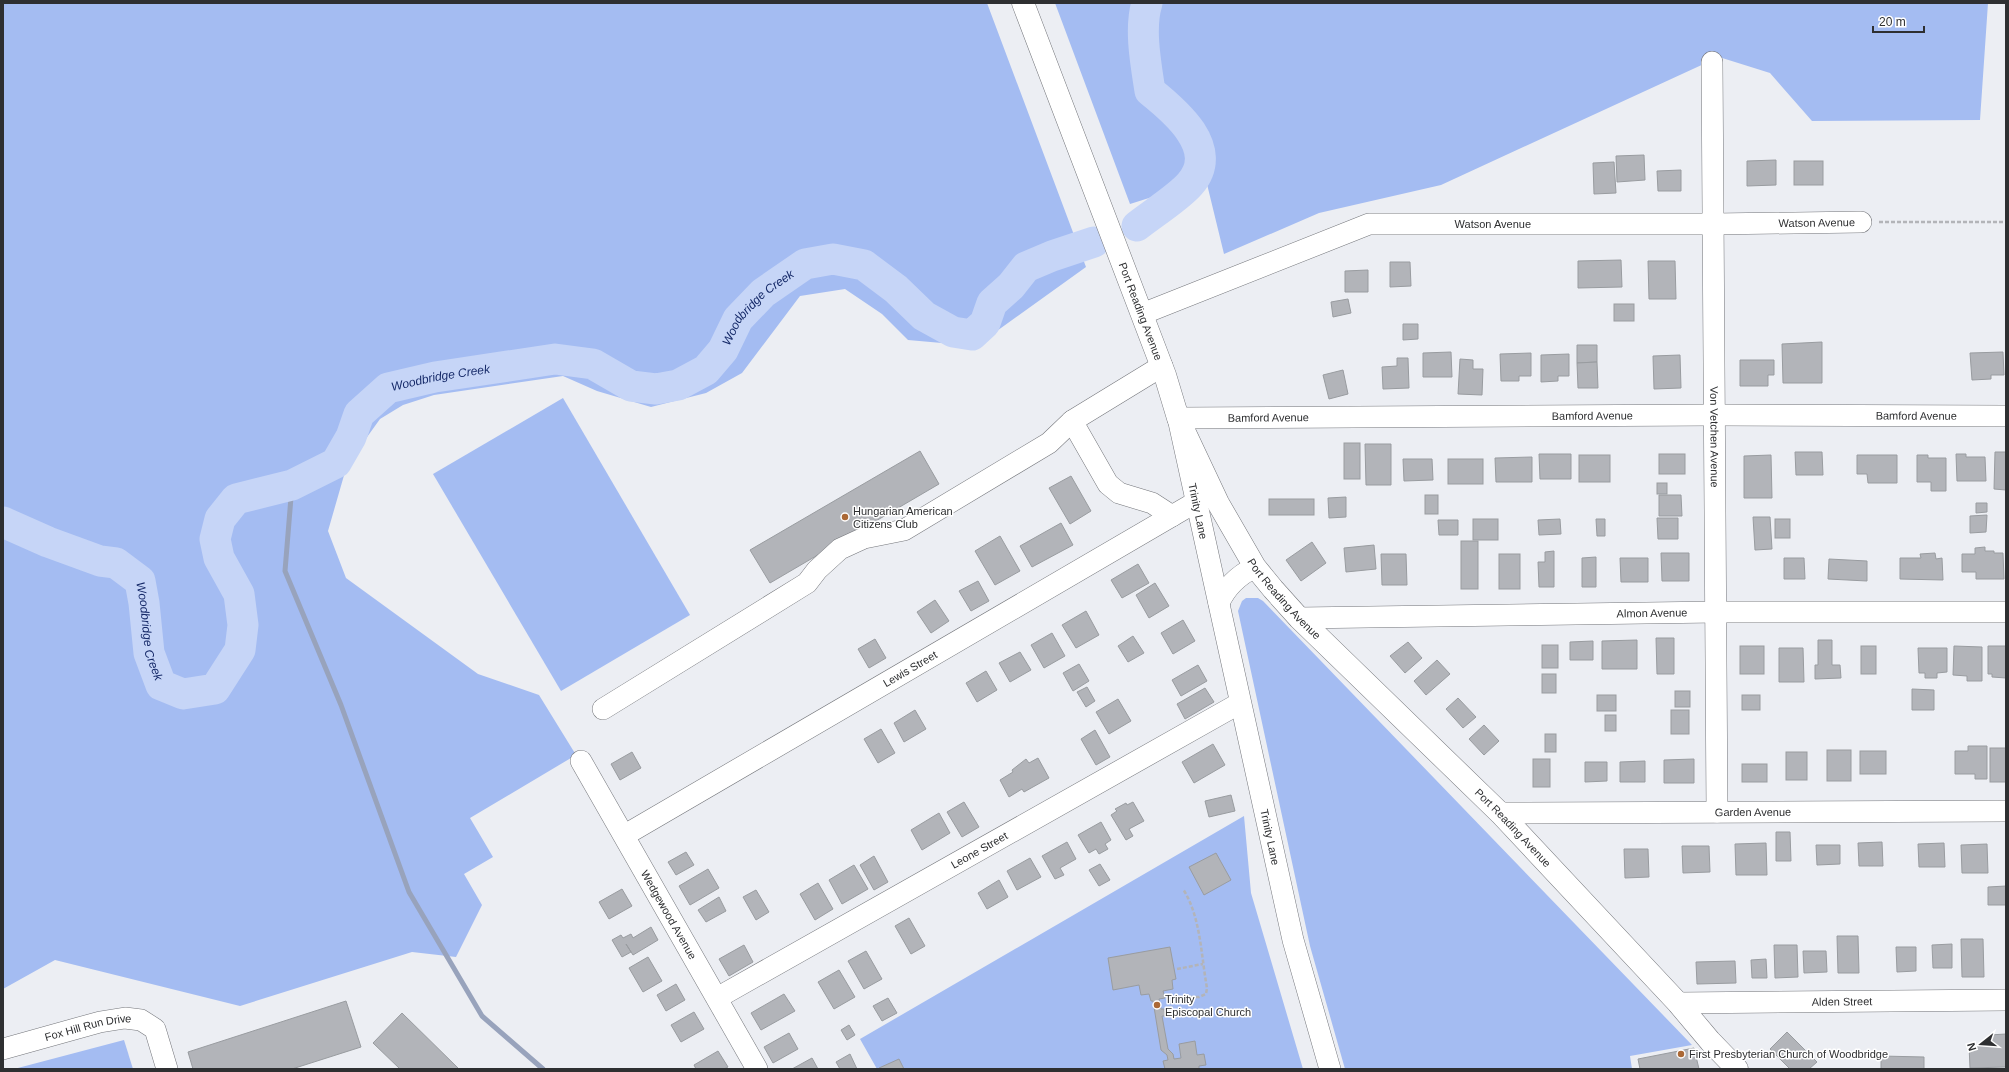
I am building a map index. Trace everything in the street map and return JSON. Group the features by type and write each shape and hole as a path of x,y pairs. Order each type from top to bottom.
{"main road":[{"name":"Port Reading Avenue","path":"1023,3 1162,366 1178,418 1218,503 1254,567 1299,618 1500,813 1678,1003 1710,1041 1737,1069"}],"street":[{"name":"Von Vetchen Avenue","path":"1712,62 1718,812"},
{"name":"Watson Avenue","path":"1142,314 1369,224 1714,224 1861,222"},
{"path":"603,708 807,583 817,570 840,549 864,538 904,530 1049,443 1072,421 1162,366"},
{"name":"Bamford Avenue","path":"1178,418 1715,415 2006,416"},
{"name":"Trinity Lane","path":"1178,418 1293,940 1330,1069"},
{"path":"1072,421 1108,484 1119,493 1152,503 1172,516"},
{"name":"Lewis Street","path":"625,835 1196,502"},
{"path":"1219,603 1229,587 1238,577 1254,567"},
{"name":"Almon Avenue","path":"1299,618 1716,612 2006,612"},
{"name":"Leone Street","path":"717,998 1240,703"},
{"name":"Wedgewood Avenue","path":"581,761 625,835 757,1069"},
{"name":"Garden Avenue","path":"1500,813 2006,811"},
{"name":"Alden Street","path":"1678,1003 2006,1000"},
{"name":"Fox Hill Run Drive","path":"3,1049 100,1022 125,1018 141,1020 155,1029 167,1069"}],"path":[{"path":"1861,222 2006,222"},
{"path":"1167,995 1174,997 1199,997 1206,994 1207,988 1196,920 1190,901 1183,889"},
{"path":"1177,969 1203,964"},
{"path":"1170,1010 1170,1002 1174,997"}],"shaded area":[{"path":"3,3 987,3 1086,267 976,346 908,340 882,314 845,289 800,296 742,373 706,393 651,407 597,391 563,376 434,395 403,405 380,419 347,465 328,531 346,578 478,674 539,695 576,755 470,818 493,857 464,874 482,905 456,957 412,952 240,1006 55,960 3,989"},
{"path":"1055,3 1988,3 1980,120 1812,121 1770,73 1719,57 1441,185 1319,213 1224,254 1206,180 1130,204"},
{"path":"563,398 690,615 561,691 433,474"},
{"path":"1246,598 1258,598 1263,601 1692,1045 1630,1056 1632,1069 1345,1069 1310,946 1238,611 1242,601"},
{"path":"1244,816 1251,893 1303,1069 877,1069 860,1039"},
{"path":"124,1040 133,1069 14,1069"}],"building":[{"path":"1644,155 1645,180 1617,182 1616,156"},
{"path":"1776,160 1776,185 1747,186 1747,161"},
{"path":"1794,161 1823,161 1823,185 1794,185"},
{"path":"1614,162 1616,193 1594,194 1593,163"},
{"path":"1681,170 1681,191 1658,191 1657,171"},
{"path":"1621,260 1622,287 1578,288 1578,261"},
{"path":"1648,261 1675,261 1676,299 1649,299"},
{"path":"1390,262 1410,262 1411,286 1390,287"},
{"path":"1368,270 1368,292 1345,292 1345,271"},
{"path":"1348,299 1351,313 1333,317 1331,302"},
{"path":"1614,304 1634,304 1634,321 1614,321"},
{"path":"1403,324 1418,324 1418,339 1403,340"},
{"path":"1822,342 1822,383 1783,383 1782,344"},
{"path":"1577,345 1597,345 1597,362 1577,363"},
{"path":"1451,352 1452,377 1423,377 1423,353"},
{"path":"2003,352 2004,375 1991,375 1991,379 1972,380 1970,353"},
{"path":"1531,353 1531,376 1519,376 1519,381 1501,381 1500,354"},
{"path":"1569,354 1569,376 1558,376 1558,381 1541,382 1541,355"},
{"path":"1680,355 1681,388 1654,389 1653,356"},
{"path":"1397,358 1408,358 1409,388 1383,389 1382,367 1397,366"},
{"path":"1460,359 1473,360 1473,369 1483,369 1482,395 1458,394"},
{"path":"1740,360 1774,360 1774,375 1768,375 1768,386 1740,386"},
{"path":"1597,362 1598,388 1578,388 1577,363"},
{"path":"1343,370 1348,394 1329,399 1323,375"},
{"path":"1344,443 1360,443 1360,479 1344,479"},
{"path":"1365,444 1391,444 1391,485 1366,485"},
{"name":"Hungarian American Citizens Club","path":"920,451 939,484 770,583 750,550"},
{"path":"1795,452 1822,452 1823,475 1796,475"},
{"path":"1995,452 2006,452 2006,490 1994,489"},
{"path":"1539,454 1571,454 1571,479 1540,479"},
{"path":"1659,454 1685,454 1685,474 1659,474"},
{"path":"1956,454 1966,454 1966,457 1985,457 1986,481 1957,481"},
{"path":"1579,455 1610,455 1610,482 1579,482"},
{"path":"1771,455 1772,498 1744,498 1744,456"},
{"path":"1857,455 1897,455 1897,483 1868,483 1867,474 1857,474"},
{"path":"1917,455 1928,455 1928,458 1946,458 1946,491 1931,491 1931,482 1917,482"},
{"path":"1532,457 1532,482 1496,482 1495,458"},
{"path":"1403,459 1432,459 1433,480 1404,481"},
{"path":"1448,459 1483,459 1483,484 1448,484"},
{"path":"1071,476 1091,511 1070,524 1049,488"},
{"path":"1657,483 1667,483 1667,494 1657,494"},
{"path":"1425,495 1438,495 1438,514 1425,514"},
{"path":"1659,495 1681,495 1682,516 1659,516"},
{"path":"1346,497 1346,517 1329,518 1328,498"},
{"path":"1269,499 1314,499 1314,515 1269,515"},
{"path":"1976,503 1987,503 1987,512 1976,513"},
{"path":"1987,515 1986,532 1970,533 1970,516"},
{"path":"1753,517 1770,517 1772,549 1755,550"},
{"path":"1657,518 1678,518 1678,539 1658,539"},
{"path":"1473,519 1498,519 1498,540 1473,540"},
{"path":"1560,519 1561,534 1539,535 1538,520"},
{"path":"1596,519 1605,519 1605,536 1597,536"},
{"path":"1775,519 1790,519 1790,538 1775,538"},
{"path":"1438,520 1458,520 1458,535 1439,535"},
{"path":"1061,523 1073,545 1032,567 1020,546"},
{"path":"1000,536 1020,571 995,585 975,551"},
{"path":"1461,541 1478,541 1478,589 1461,589"},
{"path":"1312,542 1326,563 1301,581 1286,560"},
{"path":"1374,545 1376,569 1346,572 1344,548"},
{"path":"1985,547 1985,551 2003,553 2004,579 1976,579 1976,572 1962,572 1962,554 1975,554 1975,548"},
{"path":"1554,551 1554,587 1539,587 1538,562 1545,562 1545,552"},
{"path":"1661,553 1689,553 1689,581 1662,581"},
{"path":"1935,553 1936,559 1942,558 1943,580 1900,579 1900,558 1921,558 1920,554"},
{"path":"1381,554 1406,554 1407,585 1382,585"},
{"path":"1499,554 1520,554 1520,589 1499,589"},
{"path":"1596,557 1596,587 1582,587 1582,558"},
{"path":"1620,558 1648,558 1648,582 1621,582"},
{"path":"1784,558 1804,558 1805,579 1784,579"},
{"path":"1829,559 1867,561 1867,581 1828,579"},
{"path":"1138,564 1149,583 1122,598 1111,580"},
{"path":"978,581 989,601 971,611 959,591"},
{"path":"1155,583 1169,606 1149,618 1136,595"},
{"path":"935,600 949,621 931,633 917,612"},
{"path":"1086,611 1099,635 1076,648 1062,625"},
{"path":"1183,620 1195,641 1173,654 1161,633"},
{"path":"1052,633 1065,656 1044,668 1031,645"},
{"path":"1133,636 1144,653 1128,662 1118,646"},
{"path":"1656,638 1674,638 1674,674 1657,674"},
{"path":"875,639 886,658 869,668 858,649"},
{"path":"1637,640 1637,669 1602,669 1602,641"},
{"path":"1818,640 1832,640 1832,665 1840,665 1841,678 1815,679 1815,665 1818,665"},
{"path":"1593,641 1593,660 1570,660 1570,642"},
{"path":"1408,642 1422,658 1405,673 1390,656"},
{"path":"1542,645 1558,645 1558,668 1542,668"},
{"path":"1740,646 1764,646 1764,674 1740,674"},
{"path":"1861,646 1876,646 1876,674 1861,674"},
{"path":"1954,646 1982,647 1982,681 1967,681 1967,676 1953,675"},
{"path":"1988,646 2006,646 2006,678 1992,677 1992,674 1988,674"},
{"path":"1779,648 1803,648 1804,682 1779,682"},
{"path":"1918,648 1947,648 1947,672 1937,673 1937,678 1925,678 1925,673 1919,673"},
{"path":"1020,652 1031,670 1010,682 999,663"},
{"path":"1437,660 1450,674 1426,695 1414,681"},
{"path":"1079,664 1089,681 1073,691 1063,673"},
{"path":"1198,665 1207,681 1181,696 1172,680"},
{"path":"986,671 997,690 977,702 966,683"},
{"path":"1542,674 1556,674 1556,693 1542,693"},
{"path":"1087,687 1095,701 1086,707 1077,692"},
{"path":"1205,688 1214,702 1185,719 1177,704"},
{"path":"1912,689 1934,690 1934,710 1912,710"},
{"path":"1675,691 1690,691 1690,707 1675,707"},
{"path":"1597,695 1616,695 1616,711 1597,711"},
{"path":"1742,695 1760,695 1760,710 1742,710"},
{"path":"1458,698 1476,717 1463,728 1446,709"},
{"path":"1118,699 1131,721 1109,734 1096,712"},
{"path":"915,710 926,729 904,742 894,723"},
{"path":"1671,710 1689,710 1689,734 1671,734"},
{"path":"1605,715 1616,715 1616,731 1605,731"},
{"path":"1484,725 1499,741 1484,755 1469,739"},
{"path":"881,729 895,753 878,763 864,739"},
{"path":"1095,730 1110,757 1096,765 1081,739"},
{"path":"1545,734 1556,734 1556,752 1545,752"},
{"path":"1213,744 1225,765 1194,783 1182,762"},
{"path":"1968,746 1987,746 1987,779 1975,779 1975,774 1955,774 1955,751 1968,751"},
{"path":"1990,748 2006,748 2006,782 1990,782"},
{"path":"1827,750 1851,750 1851,781 1827,781"},
{"path":"1860,751 1886,751 1886,774 1860,774"},
{"path":"632,752 641,768 620,780 611,764"},
{"path":"1786,752 1807,752 1807,780 1786,780"},
{"path":"1038,758 1049,778 1024,792 1022,789 1009,797 1000,780 1013,772 1012,770 1026,759 1029,763"},
{"path":"1533,759 1550,759 1550,787 1533,787"},
{"path":"1694,759 1694,783 1664,783 1664,760"},
{"path":"1645,761 1645,782 1620,782 1620,762"},
{"path":"1585,762 1607,762 1607,781 1585,782"},
{"path":"1742,764 1767,764 1767,782 1742,782"},
{"path":"1231,795 1235,811 1209,817 1205,801"},
{"path":"964,802 979,827 962,837 947,812"},
{"path":"1133,802 1144,821 1129,829 1133,836 1126,840 1111,815 1117,811 1115,809 1126,803 1127,805"},
{"path":"939,813 950,833 922,850 911,830"},
{"path":"1101,822 1111,840 1105,844 1108,849 1099,854 1096,849 1089,853 1078,835"},
{"path":"1776,832 1790,832 1791,861 1776,861"},
{"path":"1067,842 1076,859 1060,868 1064,875 1055,879 1042,856"},
{"path":"1882,842 1883,866 1859,866 1858,843"},
{"path":"1766,843 1767,875 1736,875 1735,844"},
{"path":"1944,843 1945,867 1919,867 1918,844"},
{"path":"1987,844 1988,873 1962,873 1961,845"},
{"path":"1816,845 1840,845 1840,864 1817,865"},
{"path":"1682,846 1709,846 1710,872 1683,873"},
{"path":"1624,849 1648,849 1649,877 1625,878"},
{"path":"686,852 694,865 676,875 668,862"},
{"path":"1216,853 1231,880 1204,895 1189,867"},
{"path":"874,856 888,882 874,890 860,865"},
{"path":"1030,858 1041,877 1017,890 1007,871"},
{"path":"1100,864 1110,880 1099,886 1089,870"},
{"path":"854,865 868,889 842,904 829,880"},
{"path":"708,869 719,888 690,905 679,886"},
{"path":"999,880 1008,897 987,909 978,893"},
{"path":"818,883 833,909 815,920 800,894"},
{"path":"2006,886 2006,905 1988,905 1988,887"},
{"path":"622,889 632,906 609,919 599,902"},
{"path":"756,890 769,912 756,920 743,897"},
{"path":"719,897 726,911 706,922 698,910"},
{"path":"909,918 925,946 911,954 895,926"},
{"path":"651,927 658,940 633,955 626,944 631,952 622,957 612,940 621,935 623,938 631,934 633,938"},
{"path":"1837,936 1858,936 1859,973 1838,973"},
{"path":"1961,939 1983,939 1984,977 1962,977"},
{"path":"1952,944 1952,968 1933,968 1932,945"},
{"path":"744,945 753,962 729,976 719,959"},
{"path":"1774,945 1797,945 1798,977 1775,978"},
{"name":"Trinity Episcopal Church","path":"1170,947 1176,979 1172,980 1173,989 1163,991 1165,998 1159,999 1161,1009 1164,1009 1165,1016 1162,1016 1168,1049 1173,1054 1174,1059 1181,1058 1179,1044 1195,1041 1197,1055 1204,1054 1206,1065 1199,1066 1199,1069 1165,1069 1163,1061 1168,1060 1167,1055 1161,1050 1153,1001 1151,1001 1149,994 1141,995 1139,985 1113,990 1108,958"},
{"path":"1896,947 1916,947 1916,971 1897,972"},
{"path":"866,951 882,979 864,989 848,961"},
{"path":"1803,951 1826,951 1827,972 1804,973"},
{"path":"648,957 662,981 643,992 629,968"},
{"path":"1766,959 1767,978 1752,978 1751,960"},
{"path":"1735,961 1736,983 1697,984 1696,962"},
{"path":"839,970 855,997 834,1009 818,982"},
{"path":"676,984 685,1000 666,1011 657,995"},
{"path":"784,994 795,1011 761,1030 751,1013"},
{"path":"888,998 897,1013 882,1021 873,1006"},
{"path":"346,1001 361,1047 292,1069 193,1069 188,1052"},
{"path":"694,1012 704,1029 681,1042 671,1025"},
{"path":"402,1013 459,1069 400,1069 373,1043"},
{"path":"849,1025 855,1035 847,1040 841,1030"},
{"path":"1787,1032 1817,1062 1809,1069 1790,1069 1770,1049"},
{"path":"789,1033 798,1049 773,1063 764,1047"},
{"path":"2006,1034 2006,1067 1970,1068 1969,1045 1990,1044 1989,1035"},
{"name":"First Presbyterian Church of Woodbridge","path":"1694,1048 1699,1069 1640,1069 1638,1059"},
{"path":"718,1051 728,1067 724,1069 696,1069 694,1065"},
{"path":"850,1054 857,1069 840,1069 836,1062"},
{"path":"1881,1056 1924,1057 1924,1069 1881,1069"},
{"path":"812,1058 818,1069 792,1069"},
{"path":"899,1059 904,1069 879,1068"}],"waterway":[{"name":"Woodbridge Creek","path":"1137,226 1172,200 1190,184 1198,171 1200,158 1198,144 1191,132 1182,120 1150,91 1143,35 1147,3"},
{"name":"Woodbridge Creek","path":"3,522 48,542 100,561 116,563 140,581 144,603 149,653 161,685 183,694 215,689 240,650 243,625 239,594 219,558 215,539 220,519 236,499 292,485 336,463 351,437 359,414 388,388 435,377 555,359 593,364 631,386 656,389 678,385 706,370 723,350 738,319 763,293 805,264 833,259 864,265 896,289 924,316 953,332 972,335 985,323 992,303 1011,286 1026,267 1052,256 1094,242"},
{"path":"292,485 285,571 341,705 409,892 482,1016 543,1069"}],"place":[{"name":"Hungarian American Citizens Club","path":"845,517"},
{"name":"Trinity Episcopal Church","path":"1157,1005"},
{"name":"First Presbyterian Church of Woodbridge","path":"1681,1054"}]}
